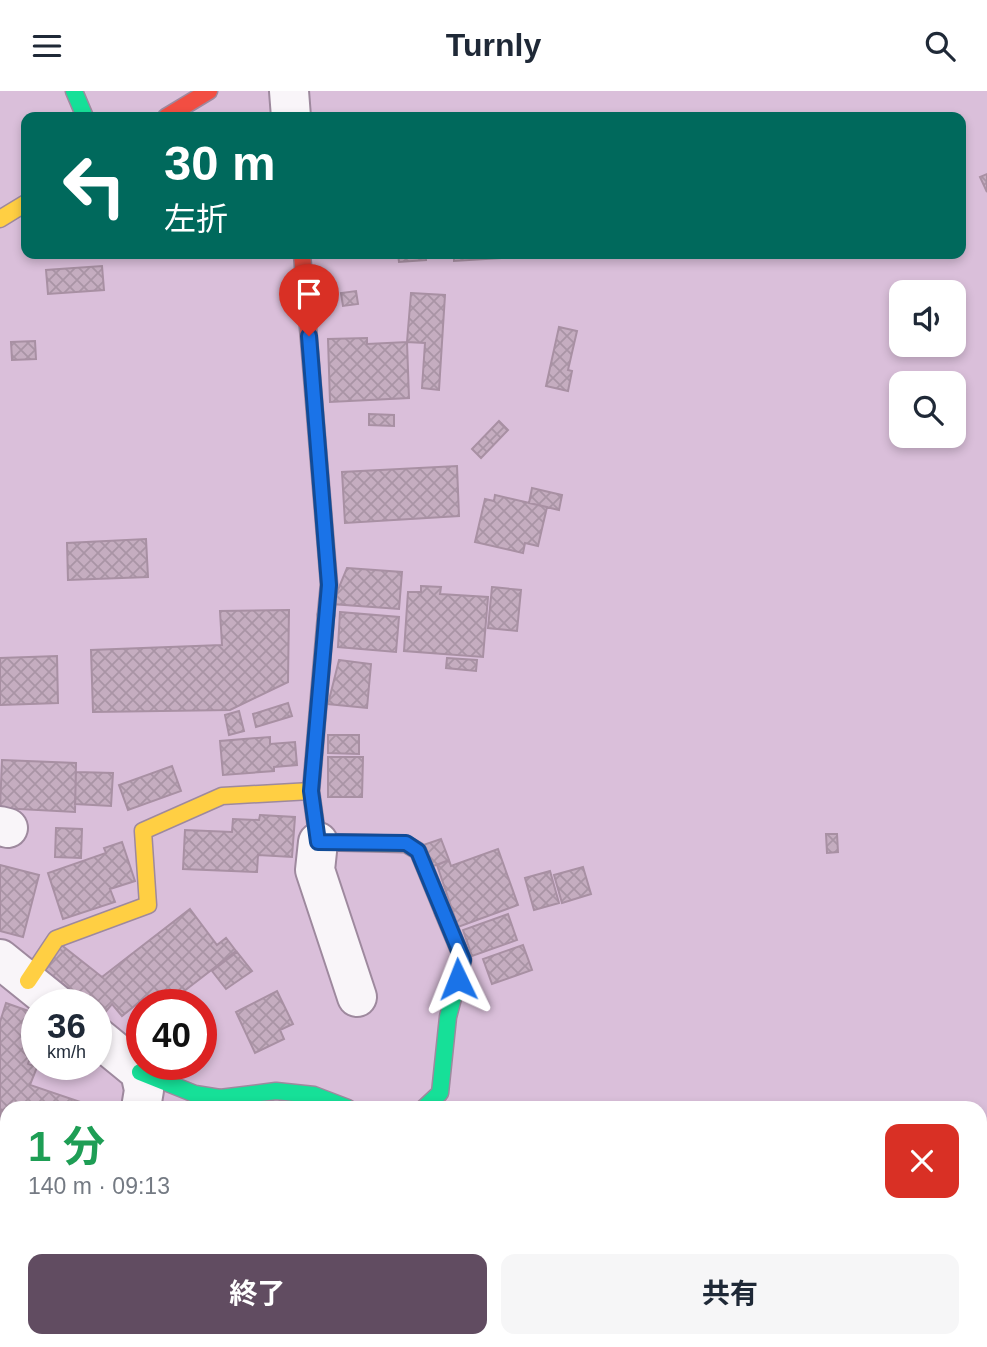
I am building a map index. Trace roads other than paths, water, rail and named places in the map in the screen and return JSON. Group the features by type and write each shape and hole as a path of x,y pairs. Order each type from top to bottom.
{"street":[{"path":"74,91 83,112"},
{"path":"174,112 209,91"},
{"path":"289,91 291,112"},
{"path":"0,219 21,206"},
{"path":"302,259 329,585 311,791 318,842 315,870 357,997"},
{"path":"37,989 14,970 57,939 148,905 144,831 222,796 311,791"},
{"path":"318,842 406,843 418,851 463,960 448,1017 440,1093 431,1101"},
{"path":"112,1056 140,1090 220,1098 276,1091 314,1095 330,1101"}]}
